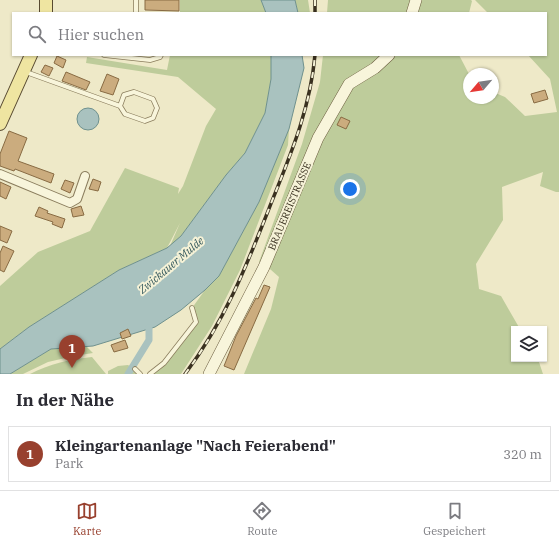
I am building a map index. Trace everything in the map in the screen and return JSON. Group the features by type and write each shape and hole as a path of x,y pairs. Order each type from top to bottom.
{"main road":[{"path":"46,0 46,12"},
{"path":"0,124 31,56"}],"street":[{"path":"412,12 416,0"},
{"name":"BRAUEREISTRASSE","path":"209,374 264,267 318,138 337,104 349,84 375,68 388,56"},
{"path":"0,174 70,203 77,199 85,176"}],"lane":[{"path":"136,0 136,12"},
{"path":"113,56 150,60 160,58 161,56"},
{"path":"24,71 120,106 125,114 145,121 153,118 157,108 153,99 134,92 124,95 120,106"},
{"path":"150,374 164,363 196,322 192,308"},
{"path":"135,369 140,374"}],"green space":[{"path":"180,0 261,0 266,12 180,12"},
{"path":"295,0 308,0 310,12 298,12"},
{"path":"328,0 472,1 469,12 327,12"},
{"path":"475,0 559,0 559,192 540,186 543,172 502,187 503,220 476,264 479,289 501,296 518,326 511,326 511,362 539,362 543,374 244,374 271,309 279,277 262,262 259,262 302,144 320,82 323,56 460,56 466,68 463,68 463,104 499,104 499,94 505,97 525,116 557,112 550,79 529,56 547,56 547,12 487,12"},
{"path":"170,56 271,56 271,79 265,113 245,153 226,175 181,236 170,246 180,223 167,248 119,270 29,327 0,349 0,286 38,252 90,231 125,168 179,188 178,194 183,186 206,126 216,109 178,77 86,63 87,57 167,70"},
{"path":"289,129 288,145 240,270 212,326 181,374 150,374 164,363 196,322 192,308 205,290 219,276 259,202"},
{"path":"87,347 93,353 48,362 23,374 10,374 51,349"},
{"path":"92,357 106,374 30,374 60,362"},
{"path":"128,365 140,374 108,374 108,371 118,366"}],"water":[{"path":"261,0 295,0 298,12 266,12"},
{"name":"Zwickauer Mulde","path":"271,56 302,56 304,68 289,129 259,202 219,276 181,310 155,327 93,346 51,349 10,374 0,374 0,349 29,327 119,270 167,248 181,236 226,175 245,153 265,113 271,79"},
{"path":"84,108 92,108 99,115 99,123 92,130 84,130 77,123 77,115"}],"building":[{"path":"145,0 179,0 179,11 145,10"},
{"path":"57,56 66,60 63,68 54,63"},
{"path":"45,65 53,68 49,76 41,72"},
{"path":"66,72 90,82 86,90 62,81"},
{"path":"107,74 119,79 113,95 100,91"},
{"path":"545,90 548,99 534,103 531,94"},
{"path":"341,117 350,121 346,129 337,125"},
{"path":"9,131 27,138 18,161 54,174 51,183 15,169 14,171 0,166 0,154"},
{"path":"93,179 101,182 98,191 89,189"},
{"path":"65,180 74,183 70,193 61,189"},
{"path":"0,182 11,187 6,199 0,196"},
{"path":"81,206 84,215 73,217 71,209"},
{"path":"39,207 48,211 47,213 65,219 62,228 52,224 53,222 35,216"},
{"path":"0,226 12,231 7,243 0,240"},
{"path":"3,246 14,251 4,272 0,270 0,253"},
{"path":"264,285 270,287 234,370 224,366 236,336 256,298 258,299"},
{"path":"128,329 131,336 122,339 120,333"},
{"path":"125,340 128,348 114,352 111,345"}],"waterway":[{"path":"128,374 149,340 149,328"}],"railway":[{"path":"315,0 315,12"},
{"path":"185,374 212,334 223,314 234,293 252,251 285,169 304,114 309,95 315,56"}],"place":[{"name":"Kleingartenanlage \"Nach Feierabend\"","path":"72,368"}]}
